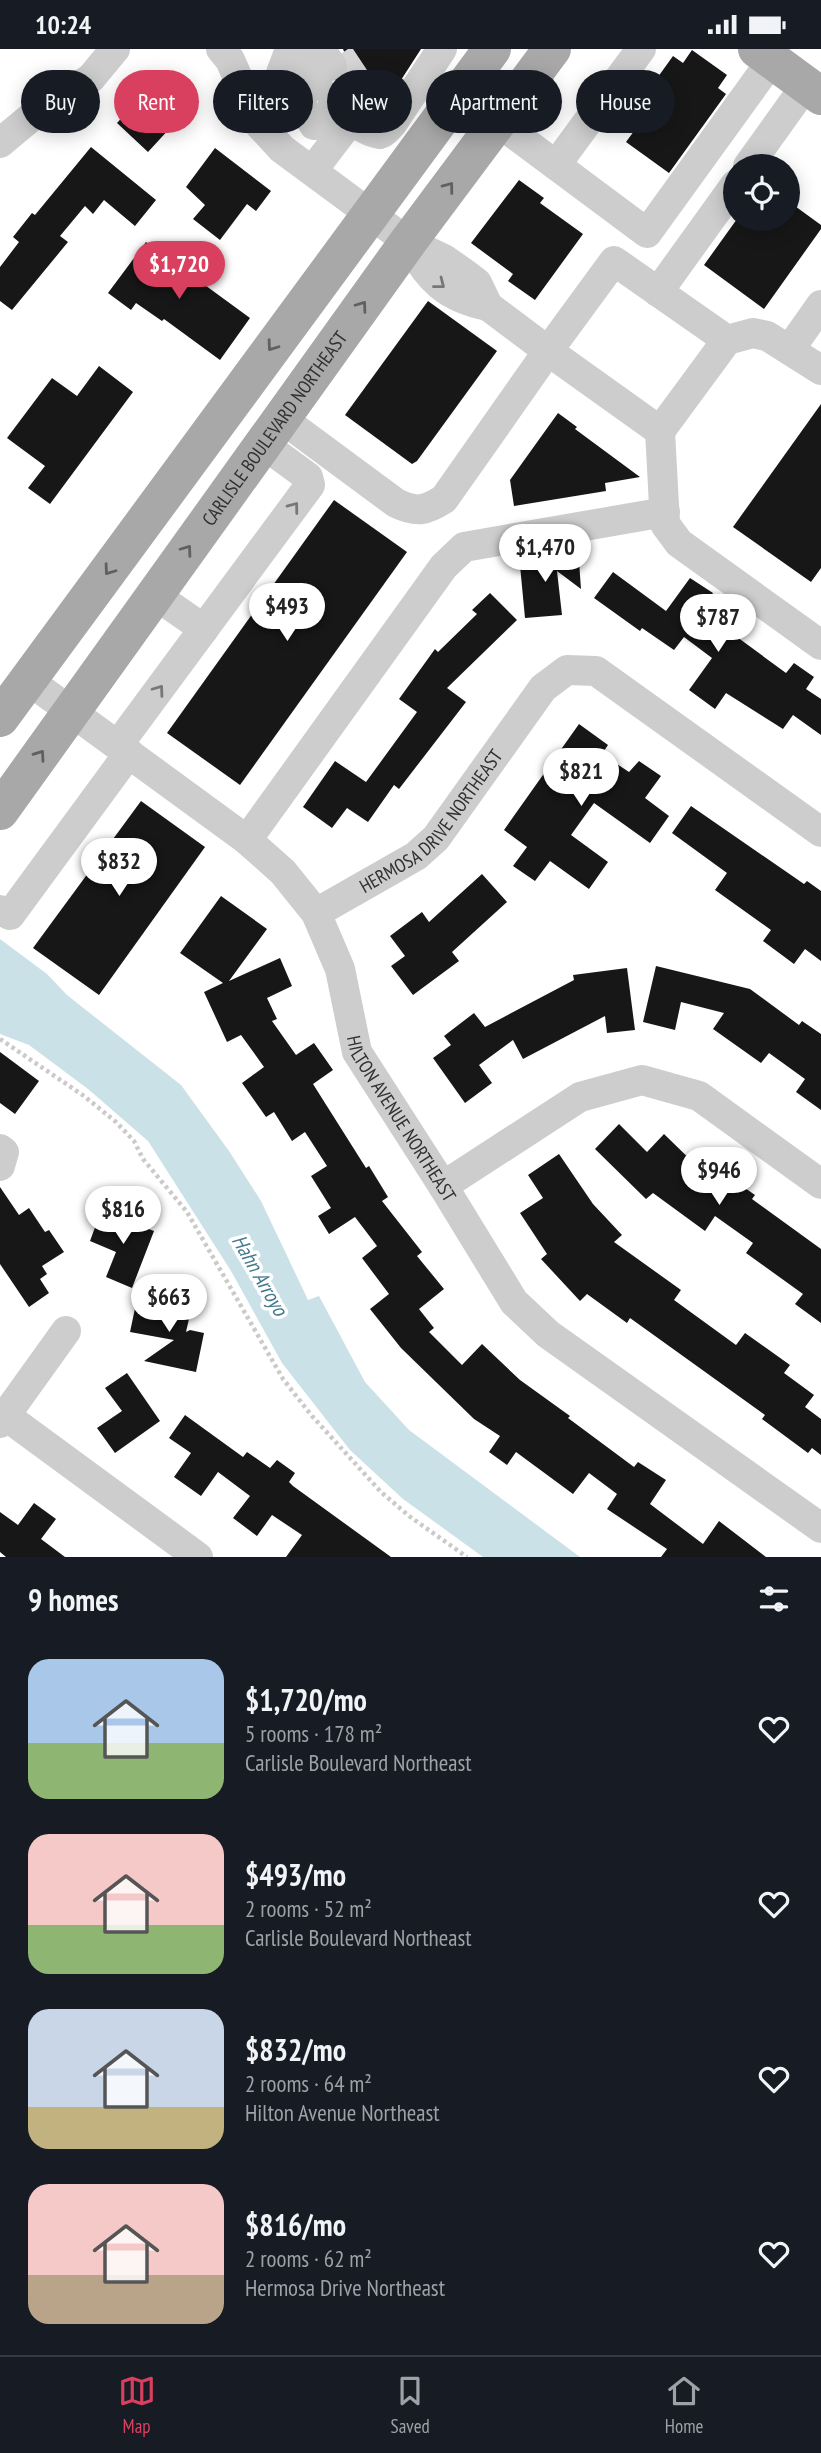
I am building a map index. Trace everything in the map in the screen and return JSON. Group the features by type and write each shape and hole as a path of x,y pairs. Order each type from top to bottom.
{"main road":[{"path":"0,718 492,49"},
{"name":"CARLISLE BOULEVARD NORTHEAST","path":"536,70 552,49"},
{"path":"765,55 813,91"},
{"name":"CARLISLE BOULEVARD NORTHEAST","path":"0,811 408,242 490,133"}],"street":[{"path":"0,142 30,118 91,78 115,49"},
{"path":"293,49 281,73 327,87"},
{"path":"412,95 442,49"},
{"path":"556,165 641,49"},
{"path":"228,51 258,123 282,149 408,242 421,267 432,278 464,301 488,306 660,431"},
{"path":"513,133 647,233 765,55"},
{"path":"758,154 813,91"},
{"path":"313,170 327,102"},
{"path":"658,292 723,202"},
{"path":"272,431 410,510 428,509 444,499 614,261 727,340"},
{"path":"790,349 821,305"},
{"path":"821,370 766,336 753,333 727,340 660,431 666,524 679,543 821,645"},
{"path":"0,909 10,915 204,629 310,485 308,477 272,431"},
{"path":"247,840 444,566 464,547 665,512"},
{"path":"155,595 204,629"},
{"name":"HERMOSA DRIVE NORTHEAST","path":"316,913 416,856 436,838 543,688 567,670 596,671 821,832"},
{"name":"HILTON AVENUE NORTHEAST","path":"28,680 247,840 283,872 316,913 340,969 357,1052 514,1302 548,1334 821,1528"},
{"path":"443,1186 580,1097 642,1080 699,1096 821,1184"},
{"path":"0,1149 4,1152 0,1166"},
{"path":"66,1331 3,1420 198,1557"}],"path":[{"path":"0,1039 84,1096 134,1141 143,1159 187,1212 277,1370 312,1416 381,1492 409,1516 467,1557"}],"water":[{"name":"Hahn Arroyo","path":"0,939 47,974 67,995 181,1085 261,1201 308,1300 319,1296 365,1382 409,1430 580,1557 483,1557 403,1499 350,1450 282,1363 231,1271 148,1141 88,1089 29,1045 0,1034"}],"building":[{"path":"343,49 421,49 407,70 348,70 349,64"},
{"path":"692,50 727,75 718,88 726,94 669,173 626,142 633,133 675,133 675,70 663,70 673,56 683,63"},
{"path":"128,133 165,133 148,152"},
{"path":"91,147 156,200 135,226 104,200 93,214 85,206 60,236 68,242 12,310 0,301 0,267 19,242 13,237 32,213 35,215"},
{"path":"215,148 271,191 256,211 247,204 220,240 193,219 205,205 186,187"},
{"path":"519,180 544,198 540,203 583,234 535,300 508,281 513,274 471,243"},
{"path":"800,210 821,225 821,229 764,309 704,265 728,231 800,231"},
{"path":"146,242 250,318 220,360 164,319 162,321 136,303 131,310 108,293"},
{"path":"428,301 497,351 417,461 412,464 345,415"},
{"path":"99,366 133,392 50,504 28,488 45,466 7,438 52,378 77,396"},
{"path":"821,404 821,568 811,582 733,527"},
{"path":"558,413 577,427 575,429 640,477 605,483 606,491 514,506 510,480"},
{"path":"334,500 407,552 240,785 167,733"},
{"path":"549,552 550,563 579,561 581,589 557,571 562,615 525,618 519,555"},
{"path":"613,572 666,611 690,578 713,593 702,609 723,624 722,626 786,673 794,663 814,677 806,689 821,699 821,735 793,715 783,729 726,693 715,709 689,690 712,658 684,637 674,650 642,628 640,631 594,598"},
{"path":"490,593 517,620 447,688 466,702 399,789 394,785 368,822 347,808 332,828 303,807 335,761 366,782 417,712 399,699 435,649 438,652 477,614 472,610"},
{"path":"579,724 608,745 602,754 629,772 639,761 661,776 645,798 669,816 650,843 594,803 571,835 608,862 589,889 550,861 535,881 513,866 527,847 504,830"},
{"path":"141,801 205,847 99,995 33,948"},
{"path":"691,806 804,884 807,881 821,891 821,961 805,949 794,964 763,941 771,930 715,890 727,873 672,833"},
{"path":"482,874 507,902 452,952 459,961 413,995 391,966 405,956 390,936 422,912 429,922"},
{"path":"221,896 267,929 229,981 280,958 292,986 267,998 277,1019 272,1021 296,1055 314,1043 333,1070 313,1084 366,1168 369,1166 388,1197 382,1201 422,1252 417,1256 444,1289 419,1309 434,1328 429,1332 462,1365 482,1344 520,1380 634,1467 638,1462 666,1480 650,1504 703,1544 719,1521 766,1557 661,1557 667,1549 607,1509 617,1494 589,1473 573,1494 516,1452 507,1465 489,1452 500,1436 474,1419 401,1348 370,1309 389,1294 362,1258 377,1246 355,1217 329,1234 318,1216 331,1208 311,1176 327,1166 305,1132 292,1141 274,1112 266,1117 242,1083 264,1067 241,1035 227,1042 204,992 223,983 180,953"},
{"path":"656,966 750,989 799,1025 802,1021 821,1034 821,1110 796,1092 805,1079 769,1053 761,1063 713,1029 724,1013 681,1002 675,1030 643,1022"},
{"path":"627,968 635,1030 607,1033 605,1016 523,1059 513,1040 479,1065 492,1083 465,1103 433,1058 451,1045 444,1036 474,1013 485,1027 574,980 573,975"},
{"path":"0,1052 39,1081 15,1114 0,1103"},
{"path":"619,1124 647,1152 664,1134 701,1170 718,1147 742,1164 732,1179 755,1195 752,1199 821,1249 821,1323 795,1304 803,1294 746,1253 753,1243 715,1216 705,1231 653,1193 646,1199 595,1149"},
{"path":"559,1154 593,1204 622,1235 614,1242 681,1290 674,1300 736,1345 745,1333 790,1365 784,1373 814,1395 805,1407 821,1419 821,1455 812,1448 808,1453 762,1419 765,1415 630,1318 627,1323 587,1294 580,1301 541,1259 547,1254 520,1213 543,1198 528,1175"},
{"path":"0,1187 19,1215 29,1208 45,1232 49,1230 64,1252 42,1266 47,1274 40,1279 49,1293 29,1307 0,1264"},
{"path":"101,1211 154,1231 132,1288 106,1277 116,1252 90,1241"},
{"path":"137,1299 191,1310 186,1332 190,1330 204,1333 196,1372 144,1361 174,1340 130,1332"},
{"path":"127,1373 160,1421 115,1453 97,1428 122,1411 105,1388"},
{"path":"185,1415 243,1457 247,1452 270,1468 277,1460 295,1473 289,1482 293,1486 391,1557 286,1557 302,1535 272,1515 257,1536 233,1518 250,1496 218,1472 201,1496 174,1477 191,1453 169,1438"},
{"path":"34,1503 56,1519 41,1539 65,1557 6,1557 0,1552 0,1512 18,1525"}],"tunnel":[{"path":"339,55 349,70"}]}
